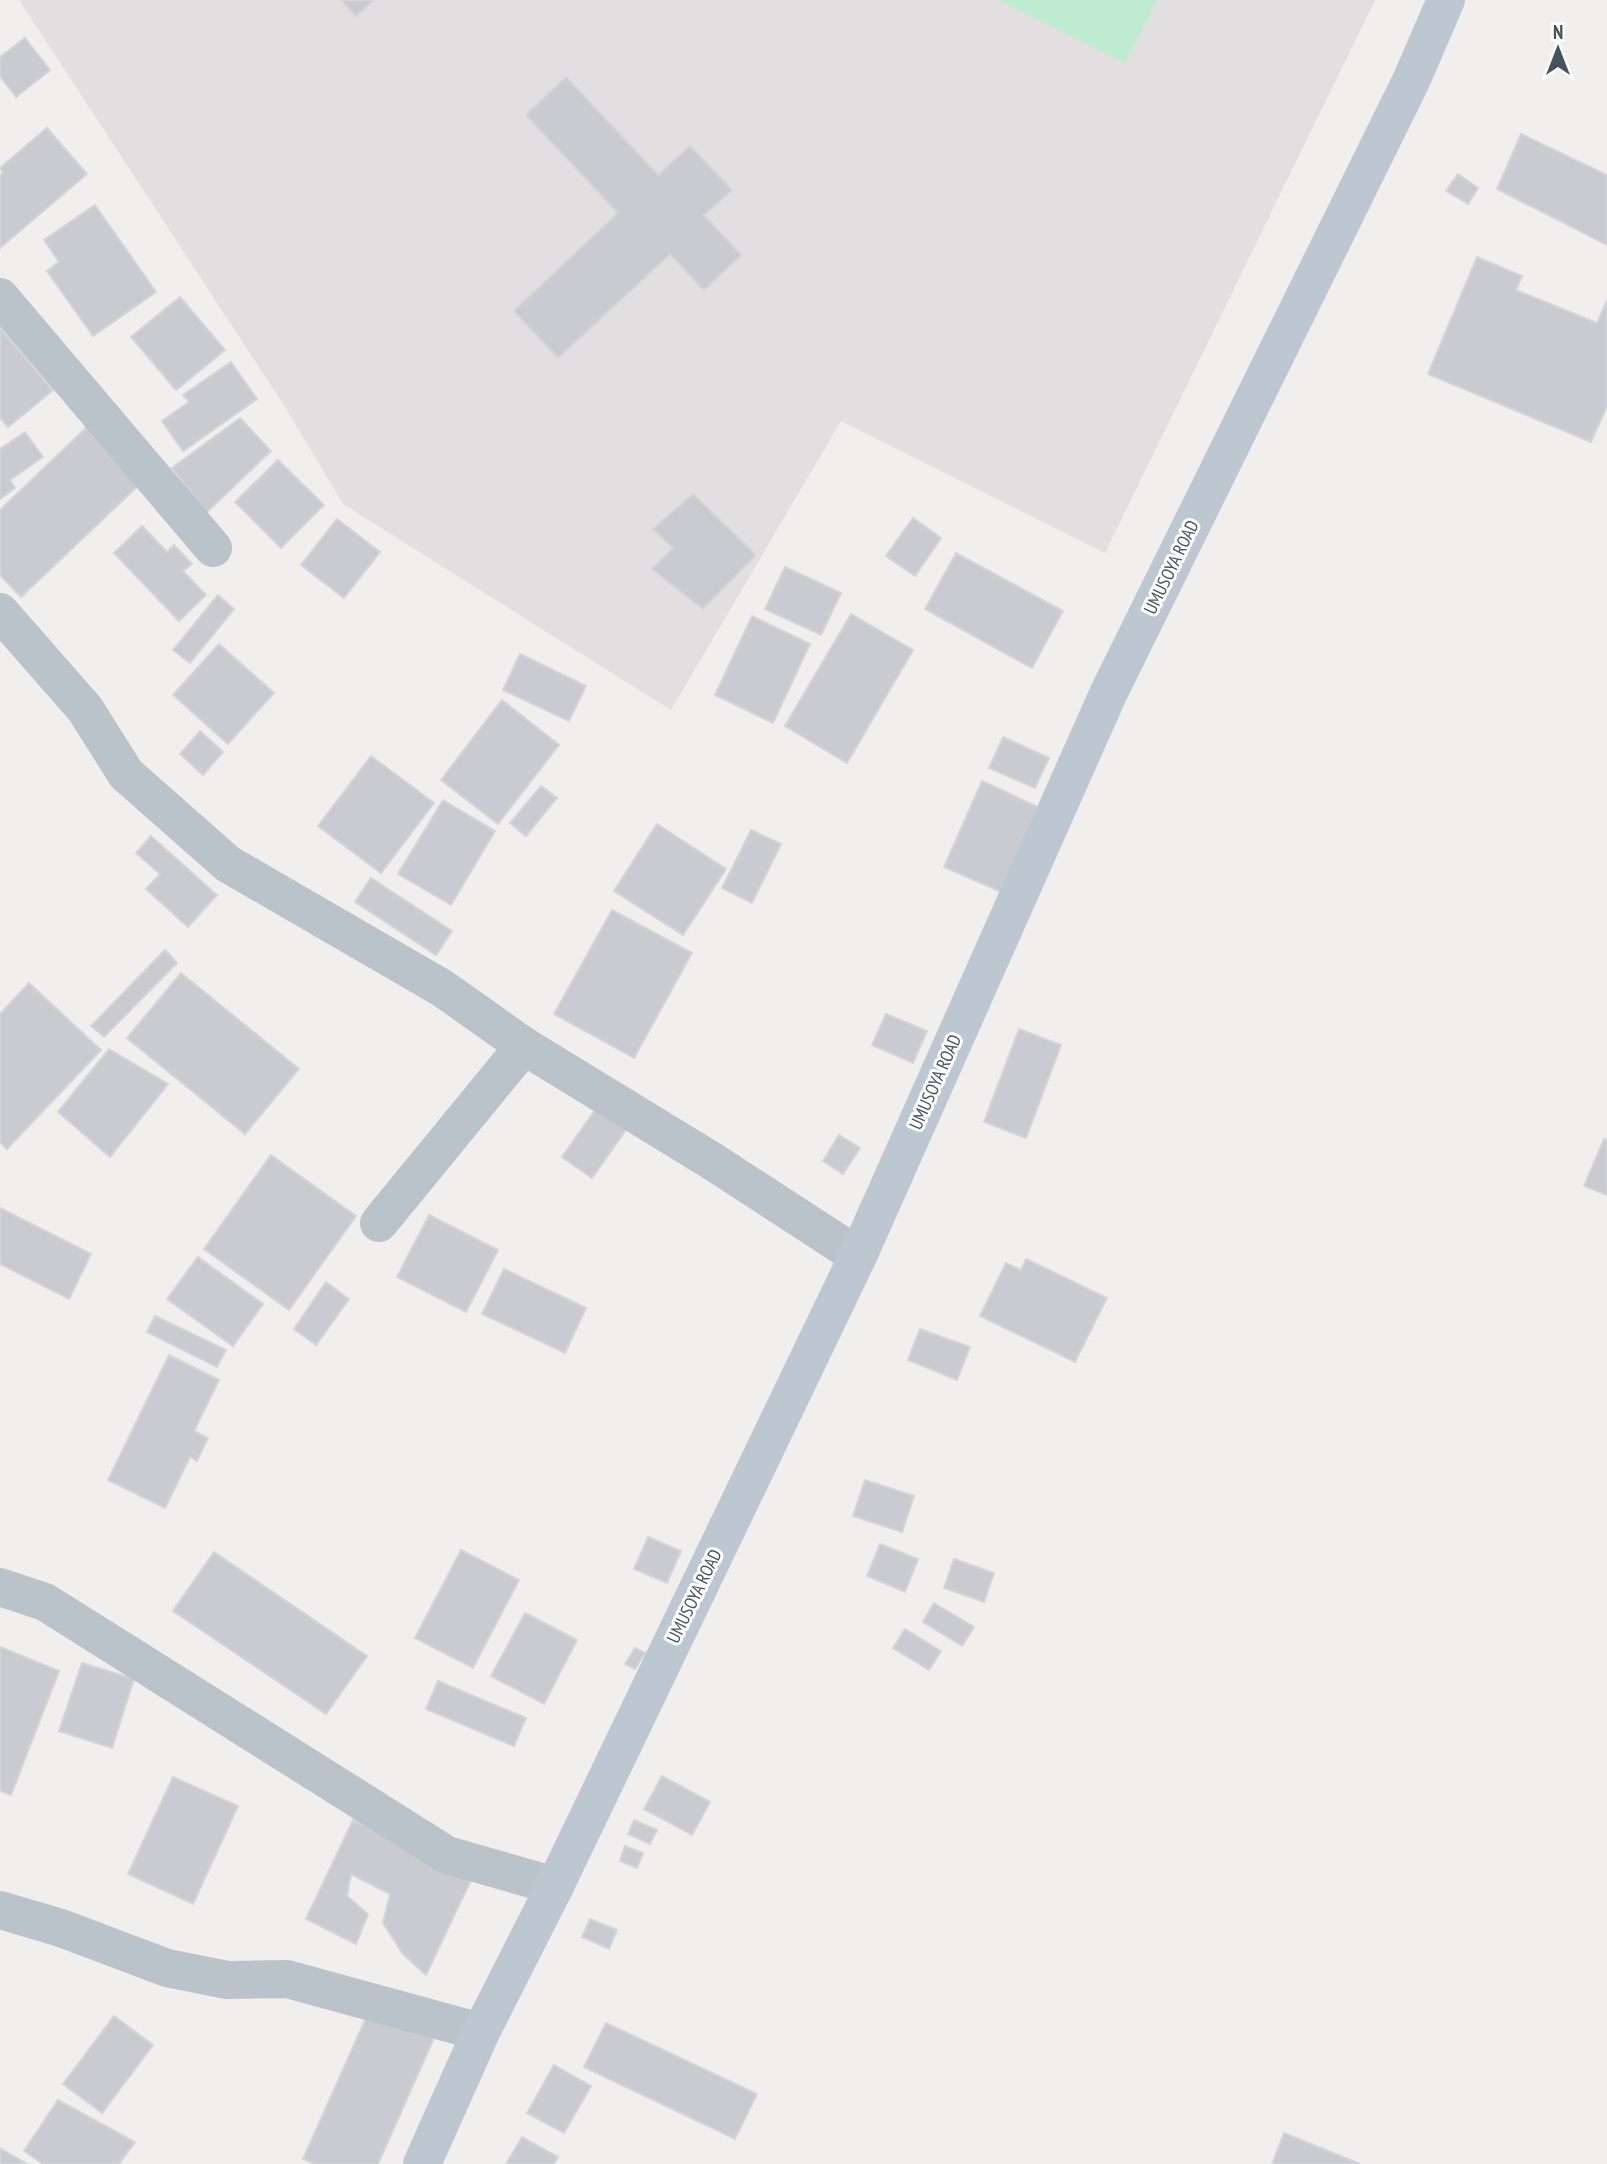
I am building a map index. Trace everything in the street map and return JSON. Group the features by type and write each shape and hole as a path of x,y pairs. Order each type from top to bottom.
{"main road":[{"name":"UMUSOYA ROAD","path":"422,2164 481,2032 555,1886 858,1256 1109,692 1411,81 1446,0"}],"street":[{"path":"0,297 213,548"},
{"path":"0,612 85,709 126,774 228,864 442,988 524,1046 712,1161 858,1256"},
{"path":"379,1223 524,1046"},
{"path":"0,1587 46,1602 447,1855 555,1886"},
{"path":"0,1910 61,1928 167,1968 228,1980 288,1979 379,2007 481,2032"}],"shaded area":[{"path":"19,0 1375,0 1105,553 841,421 671,710 343,504 285,407"}],"green space":[{"path":"999,0 1157,0 1125,63"}],"building":[{"path":"341,0 374,0 356,16"},
{"path":"25,38 50,70 16,97 0,76 0,57"},
{"path":"566,77 658,175 690,146 732,190 704,215 741,255 704,290 670,254 558,358 514,311 618,213 526,115"},
{"path":"47,128 87,174 0,248 0,176 3,173 0,168"},
{"path":"1521,134 1607,175 1607,245 1497,189"},
{"path":"1458,174 1478,188 1468,204 1446,191"},
{"path":"95,205 156,292 93,336 47,271 59,262 44,240"},
{"path":"1477,257 1522,276 1516,290 1597,323 1607,300 1607,406 1591,442 1428,374"},
{"path":"180,297 225,350 176,390 131,337"},
{"path":"0,328 53,390 8,427 0,418"},
{"path":"231,362 257,399 183,451 162,421 189,402 183,395"},
{"path":"240,418 271,451 206,513 172,468"},
{"path":"86,428 140,484 21,597 0,575 0,510"},
{"path":"25,432 43,457 10,480 15,488 0,499 0,449"},
{"path":"278,460 324,505 281,548 235,502"},
{"path":"693,494 756,555 703,609 652,569 673,548 653,529"},
{"path":"913,518 941,538 915,576 886,556"},
{"path":"337,519 380,552 344,598 301,565"},
{"path":"142,526 167,552 174,545 192,564 183,571 206,595 179,621 114,553"},
{"path":"956,553 1063,611 1032,668 925,609"},
{"path":"785,567 841,593 821,635 765,609"},
{"path":"218,595 234,609 190,663 173,650"},
{"path":"851,614 913,650 847,763 785,726"},
{"path":"752,616 810,644 773,723 715,695"},
{"path":"219,644 274,693 228,744 173,695"},
{"path":"520,654 586,686 569,721 503,690"},
{"path":"502,700 559,745 498,824 441,780"},
{"path":"200,731 223,752 203,775 180,754"},
{"path":"1003,737 1049,758 1035,788 989,768"},
{"path":"371,756 434,803 381,873 318,826"},
{"path":"982,781 1038,807 1001,892 944,867"},
{"path":"541,786 557,798 526,836 510,823"},
{"path":"443,800 495,831 451,905 398,874"},
{"path":"657,824 726,869 683,935 614,891"},
{"path":"751,830 781,844 752,903 722,888"},
{"path":"151,836 217,895 188,927 146,889 160,874 136,853"},
{"path":"371,878 452,931 436,955 355,902"},
{"path":"612,910 692,953 634,1058 554,1014"},
{"path":"165,950 177,963 104,1037 91,1026"},
{"path":"181,973 299,1069 245,1134 127,1038"},
{"path":"29,983 101,1050 7,1149 0,1142 0,1014"},
{"path":"886,1014 927,1031 913,1063 872,1045"},
{"path":"1019,1029 1061,1045 1026,1138 984,1122"},
{"path":"109,1049 168,1084 110,1157 58,1112"},
{"path":"598,1106 628,1127 592,1178 562,1157"},
{"path":"839,1135 860,1148 843,1174 823,1161"},
{"path":"1604,1139 1607,1140 1607,1195 1584,1186"},
{"path":"271,1155 356,1216 289,1310 204,1249"},
{"path":"0,1208 91,1254 69,1299 0,1264"},
{"path":"429,1215 498,1250 466,1312 397,1277"},
{"path":"198,1257 263,1304 233,1346 167,1299"},
{"path":"1026,1259 1107,1298 1075,1362 980,1316 1006,1263 1021,1270"},
{"path":"504,1269 586,1308 565,1353 482,1314"},
{"path":"326,1282 349,1299 316,1345 294,1329"},
{"path":"155,1316 226,1350 217,1367 147,1332"},
{"path":"920,1329 970,1347 957,1380 908,1360"},
{"path":"169,1355 219,1380 194,1431 208,1438 197,1461 190,1457 165,1508 108,1480"},
{"path":"865,1480 914,1496 902,1532 853,1516"},
{"path":"648,1537 681,1551 667,1583 634,1569"},
{"path":"880,1544 918,1559 905,1592 867,1576"},
{"path":"461,1550 519,1580 473,1668 415,1638"},
{"path":"214,1552 367,1656 326,1714 173,1611"},
{"path":"954,1559 994,1573 984,1602 944,1588"},
{"path":"934,1603 974,1627 962,1646 923,1622"},
{"path":"525,1613 577,1640 544,1704 491,1676"},
{"path":"905,1629 941,1651 929,1670 893,1648"},
{"path":"0,1647 59,1671 11,1795 0,1791"},
{"path":"635,1648 645,1653 635,1669 625,1664"},
{"path":"82,1663 134,1679 112,1748 59,1731"},
{"path":"438,1681 526,1718 514,1746 426,1709"},
{"path":"662,1776 710,1802 692,1835 644,1809"},
{"path":"173,1777 238,1806 193,1904 128,1874"},
{"path":"353,1820 473,1876 426,1975 403,1954 383,1923 390,1894 351,1874 347,1896 368,1914 356,1944 306,1919"},
{"path":"634,1820 657,1830 650,1844 628,1834"},
{"path":"625,1846 643,1853 637,1868 620,1861"},
{"path":"590,1919 617,1930 609,1949 582,1937"},
{"path":"370,2009 434,2038 378,2164 314,2164 303,2159"},
{"path":"114,2016 153,2045 102,2113 63,2084"},
{"path":"606,2023 757,2094 735,2139 584,2067"},
{"path":"554,2065 591,2086 564,2133 527,2113"},
{"path":"58,2100 135,2142 119,2164 43,2164 24,2151"},
{"path":"1284,2133 1360,2164 1272,2164"},
{"path":"522,2137 558,2157 554,2164 506,2164"},
{"path":"0,2148 27,2164 0,2164"}]}
